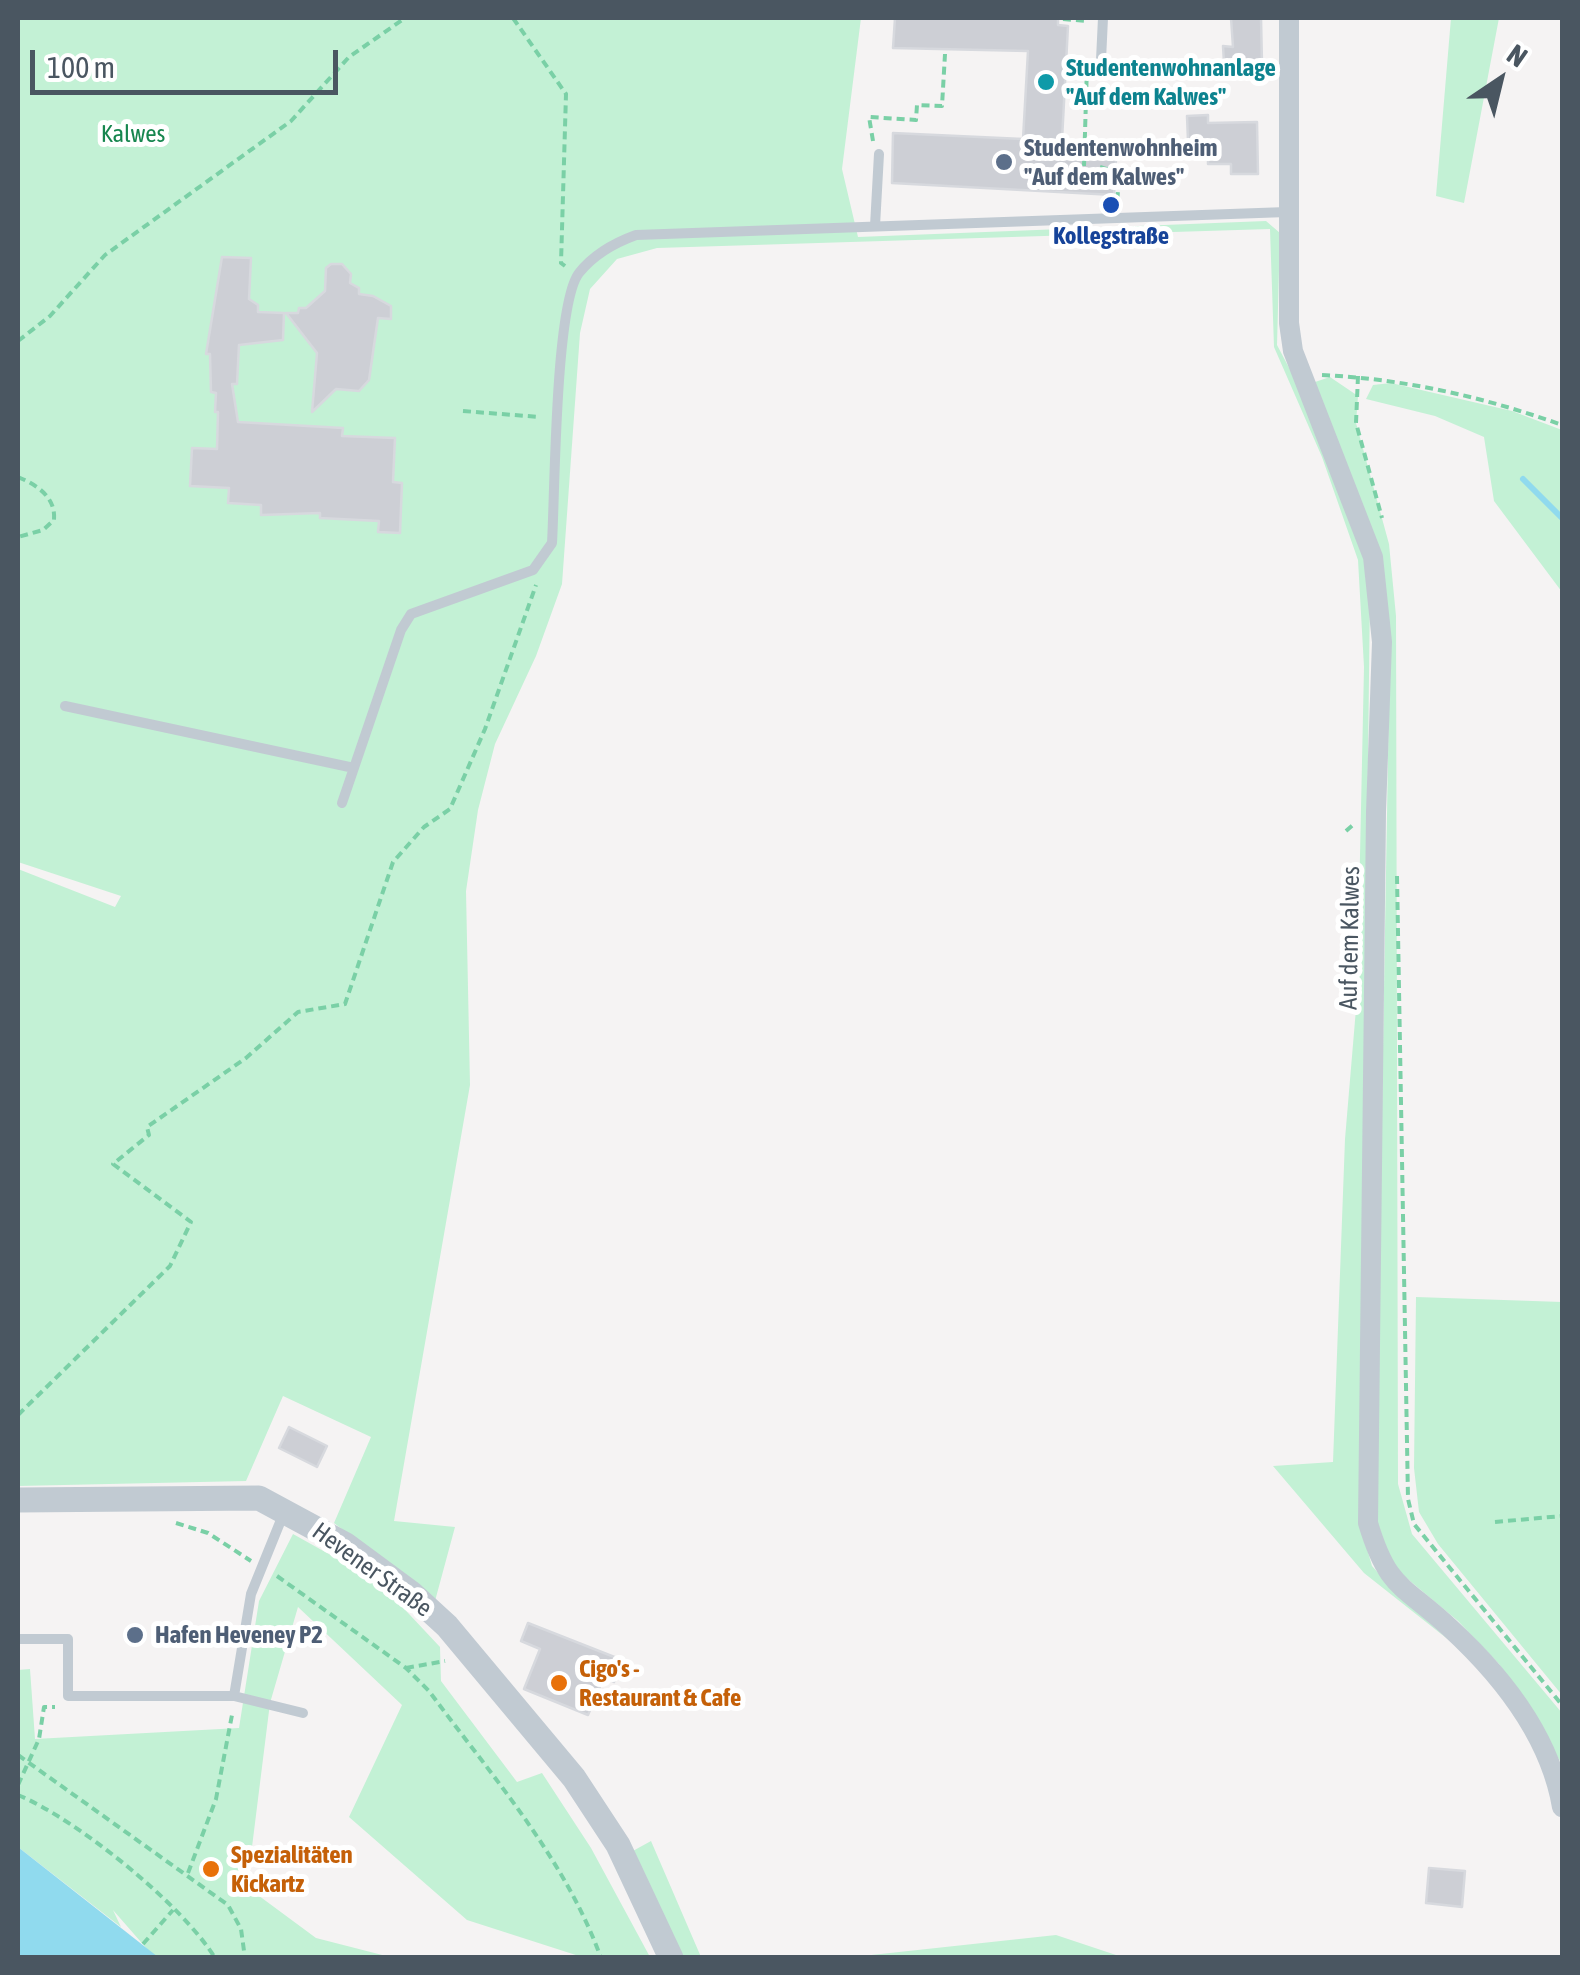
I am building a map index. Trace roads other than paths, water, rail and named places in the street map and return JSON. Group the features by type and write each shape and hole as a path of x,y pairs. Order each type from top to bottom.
{"street":[{"name":"Auf dem Kalwes","path":"1289,18 1286,212 1289,323 1303,373 1373,557 1382,642 1376,812 1368,1523 1380,1565 1397,1585 1448,1626 1509,1691 1540,1741 1562,1806"},
{"name":"Hevener Straße","path":"18,1500 213,1495 258,1498 346,1544 411,1592 474,1656 574,1778 609,1831 671,1958"}],"lane":[{"path":"1102,60 1103,18"},
{"path":"876,226 879,154"},
{"path":"342,803 400,630 411,614 526,573 546,556 552,543 566,313 577,274 610,244 636,235 1286,212"},
{"path":"65,706 354,768"},
{"path":"234,1696 243,1634 261,1566 285,1510"},
{"path":"18,1639 68,1639 68,1696 234,1696 304,1713"}],"water":[{"path":"18,1847 158,1957 18,1957"}],"waterway":[{"path":"1523,479 1562,518"}],"place":[{"name":"Studentenwohnanlage \"Auf dem Kalwes\"","path":"1046,82"},
{"name":"Studentenwohnheim \"Auf dem Kalwes\"","path":"1004,162"},
{"name":"Kollegstraße","path":"1111,205"},
{"name":"Hafen Heveney P2","path":"135,1635"},
{"name":"Cigo's - Restaurant & Cafe","path":"559,1683"},
{"name":"Spezialitäten Kickartz","path":"211,1869"}],"park label":[{"name":"Kalwes","path":"133,134"}]}
